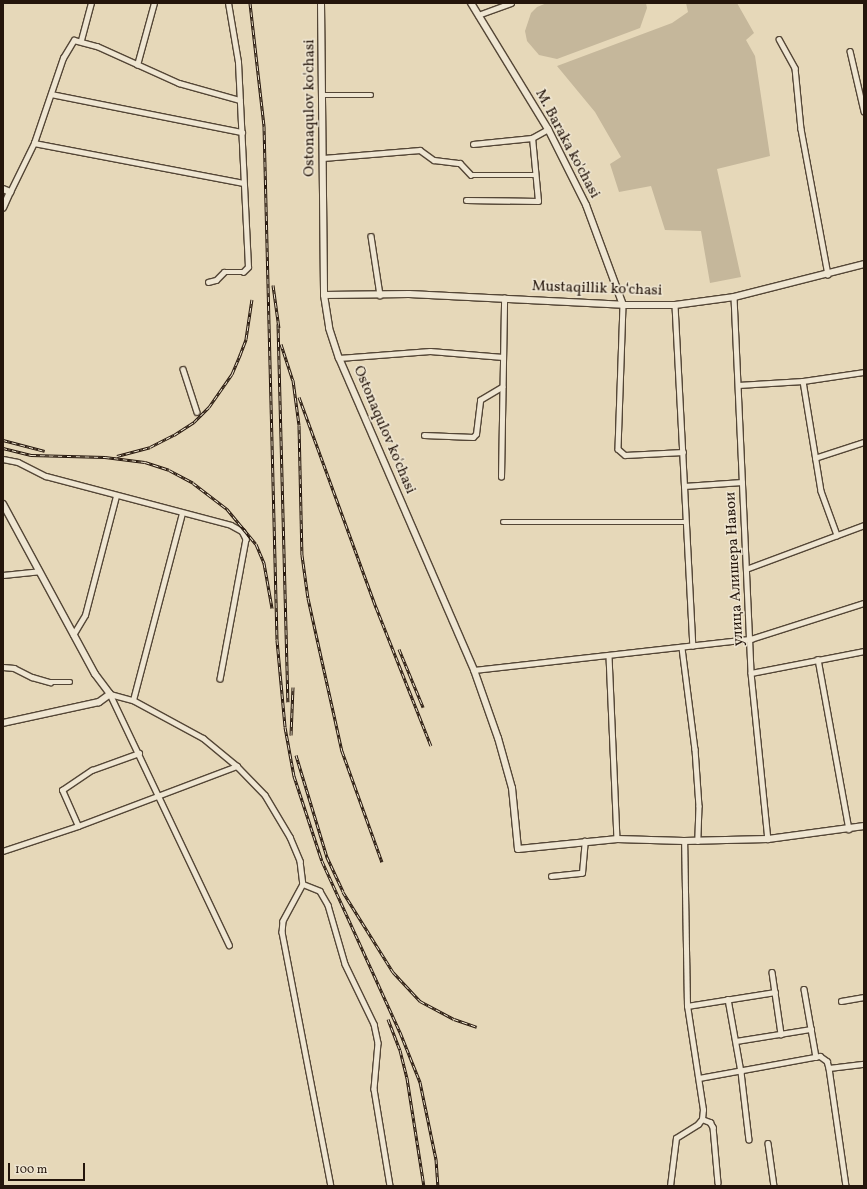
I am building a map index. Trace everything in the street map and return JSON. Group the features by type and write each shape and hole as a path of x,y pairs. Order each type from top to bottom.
{"street":[{"path":"81,40 92,3"},
{"path":"138,65 154,3"},
{"path":"208,282 217,280 224,272 242,272 248,268 240,100 228,3"},
{"name":"Ostonaqulov ko'chasi","path":"321,3 324,295 329,328 339,358 474,670 498,738 512,788 518,849 585,841"},
{"name":"M. Baraka ko'chasi","path":"472,3 548,129 586,205 623,305"},
{"path":"478,15 511,3"},
{"path":"779,39 795,68 801,129 828,275"},
{"path":"3,208 34,144 50,94 70,43 81,40 179,83 240,100"},
{"path":"850,51 864,111"},
{"path":"50,94 242,132"},
{"path":"323,95 371,95"},
{"path":"473,144 532,138 548,129"},
{"path":"466,200 538,201 532,138"},
{"path":"34,144 243,183"},
{"path":"323,158 420,150 434,160 460,163 471,175 536,175"},
{"path":"3,189 10,192"},
{"path":"371,236 380,295"},
{"name":"Mustaqillik ko‘chasi","path":"324,295 504,298 623,305 675,305 734,297 828,275 864,264"},
{"name":"улица Алишера Навои","path":"734,297 746,569 751,639 751,673 768,839"},
{"path":"501,477 504,298"},
{"path":"623,305 618,449 625,455 683,452"},
{"path":"675,305 693,646"},
{"path":"339,358 430,351 503,357"},
{"path":"183,369 197,412"},
{"path":"738,385 803,381 864,372"},
{"path":"803,381 815,458 822,491 837,535"},
{"path":"424,435 473,437 476,434 480,400 502,388"},
{"path":"815,458 864,442"},
{"path":"3,459 18,462 46,476 182,514 238,527 246,539 220,679"},
{"path":"684,486 742,482"},
{"path":"73,635 82,623 87,608 116,496"},
{"path":"3,504 94,674 110,694 229,944"},
{"path":"133,700 182,514"},
{"path":"503,522 686,522"},
{"path":"746,569 864,526"},
{"path":"3,575 39,571"},
{"path":"474,670 682,648 751,639 864,603"},
{"path":"682,648 695,749 699,806 698,841"},
{"path":"751,673 864,651"},
{"path":"609,656 617,839"},
{"path":"818,659 849,829"},
{"path":"3,668 14,668 32,677 50,682 70,682"},
{"path":"110,694 133,700 203,738 237,766 265,795 290,837 300,861 303,884 283,921 282,932 331,1186"},
{"path":"3,723 99,702 110,694"},
{"path":"78,826 62,790 92,770 139,753"},
{"path":"3,851 78,826 237,766"},
{"path":"551,876 582,873 585,841 617,839 698,841 768,839 864,826"},
{"path":"684,841 687,1006 699,1078 702,1119"},
{"path":"303,884 320,892 328,904 345,964 374,1024 378,1043 374,1089 390,1186"},
{"path":"772,972 781,1034"},
{"path":"804,989 816,1057"},
{"path":"687,1006 775,992"},
{"path":"840,1000 864,997"},
{"path":"728,999 741,1072 749,1140"},
{"path":"736,1042 811,1029"},
{"path":"699,1078 741,1072 816,1057 825,1058 828,1068 846,1186"},
{"path":"828,1068 864,1064"},
{"path":"702,1119 710,1122 713,1127 718,1183"},
{"path":"670,1186 676,1138 702,1119"},
{"path":"768,1143 774,1186"}],"shaded area":[{"path":"547,3 646,3 647,8 640,28 557,59 539,55 527,41 525,31 531,13 537,7"},
{"path":"686,3 737,3 754,33 746,40 755,56 770,156 717,169 741,277 710,283 701,231 665,230 651,186 619,192 610,164 621,157 595,112 557,66 672,23 688,12"}],"railway":[{"path":"250,3 264,126 277,640 285,727 294,776 322,861 400,1032 420,1082 436,1159 438,1186"},
{"path":"273,285 279,328"},
{"path":"117,456 150,447 174,435 194,422 209,407 232,374 240,355 246,339 252,299"},
{"path":"278,324 288,702"},
{"path":"281,344 293,380 299,425 302,555 308,598 342,751 382,862"},
{"path":"299,397 376,607 431,746"},
{"path":"3,440 45,451"},
{"path":"3,448 31,455 105,457 145,462 169,470 193,483 227,509 256,544 264,563 272,608"},
{"path":"399,649 423,707"},
{"path":"291,735 293,687"},
{"path":"296,755 327,857 343,892 393,972 420,1001 454,1019 477,1027"},
{"path":"388,1019 400,1050 407,1078 424,1186"}]}
